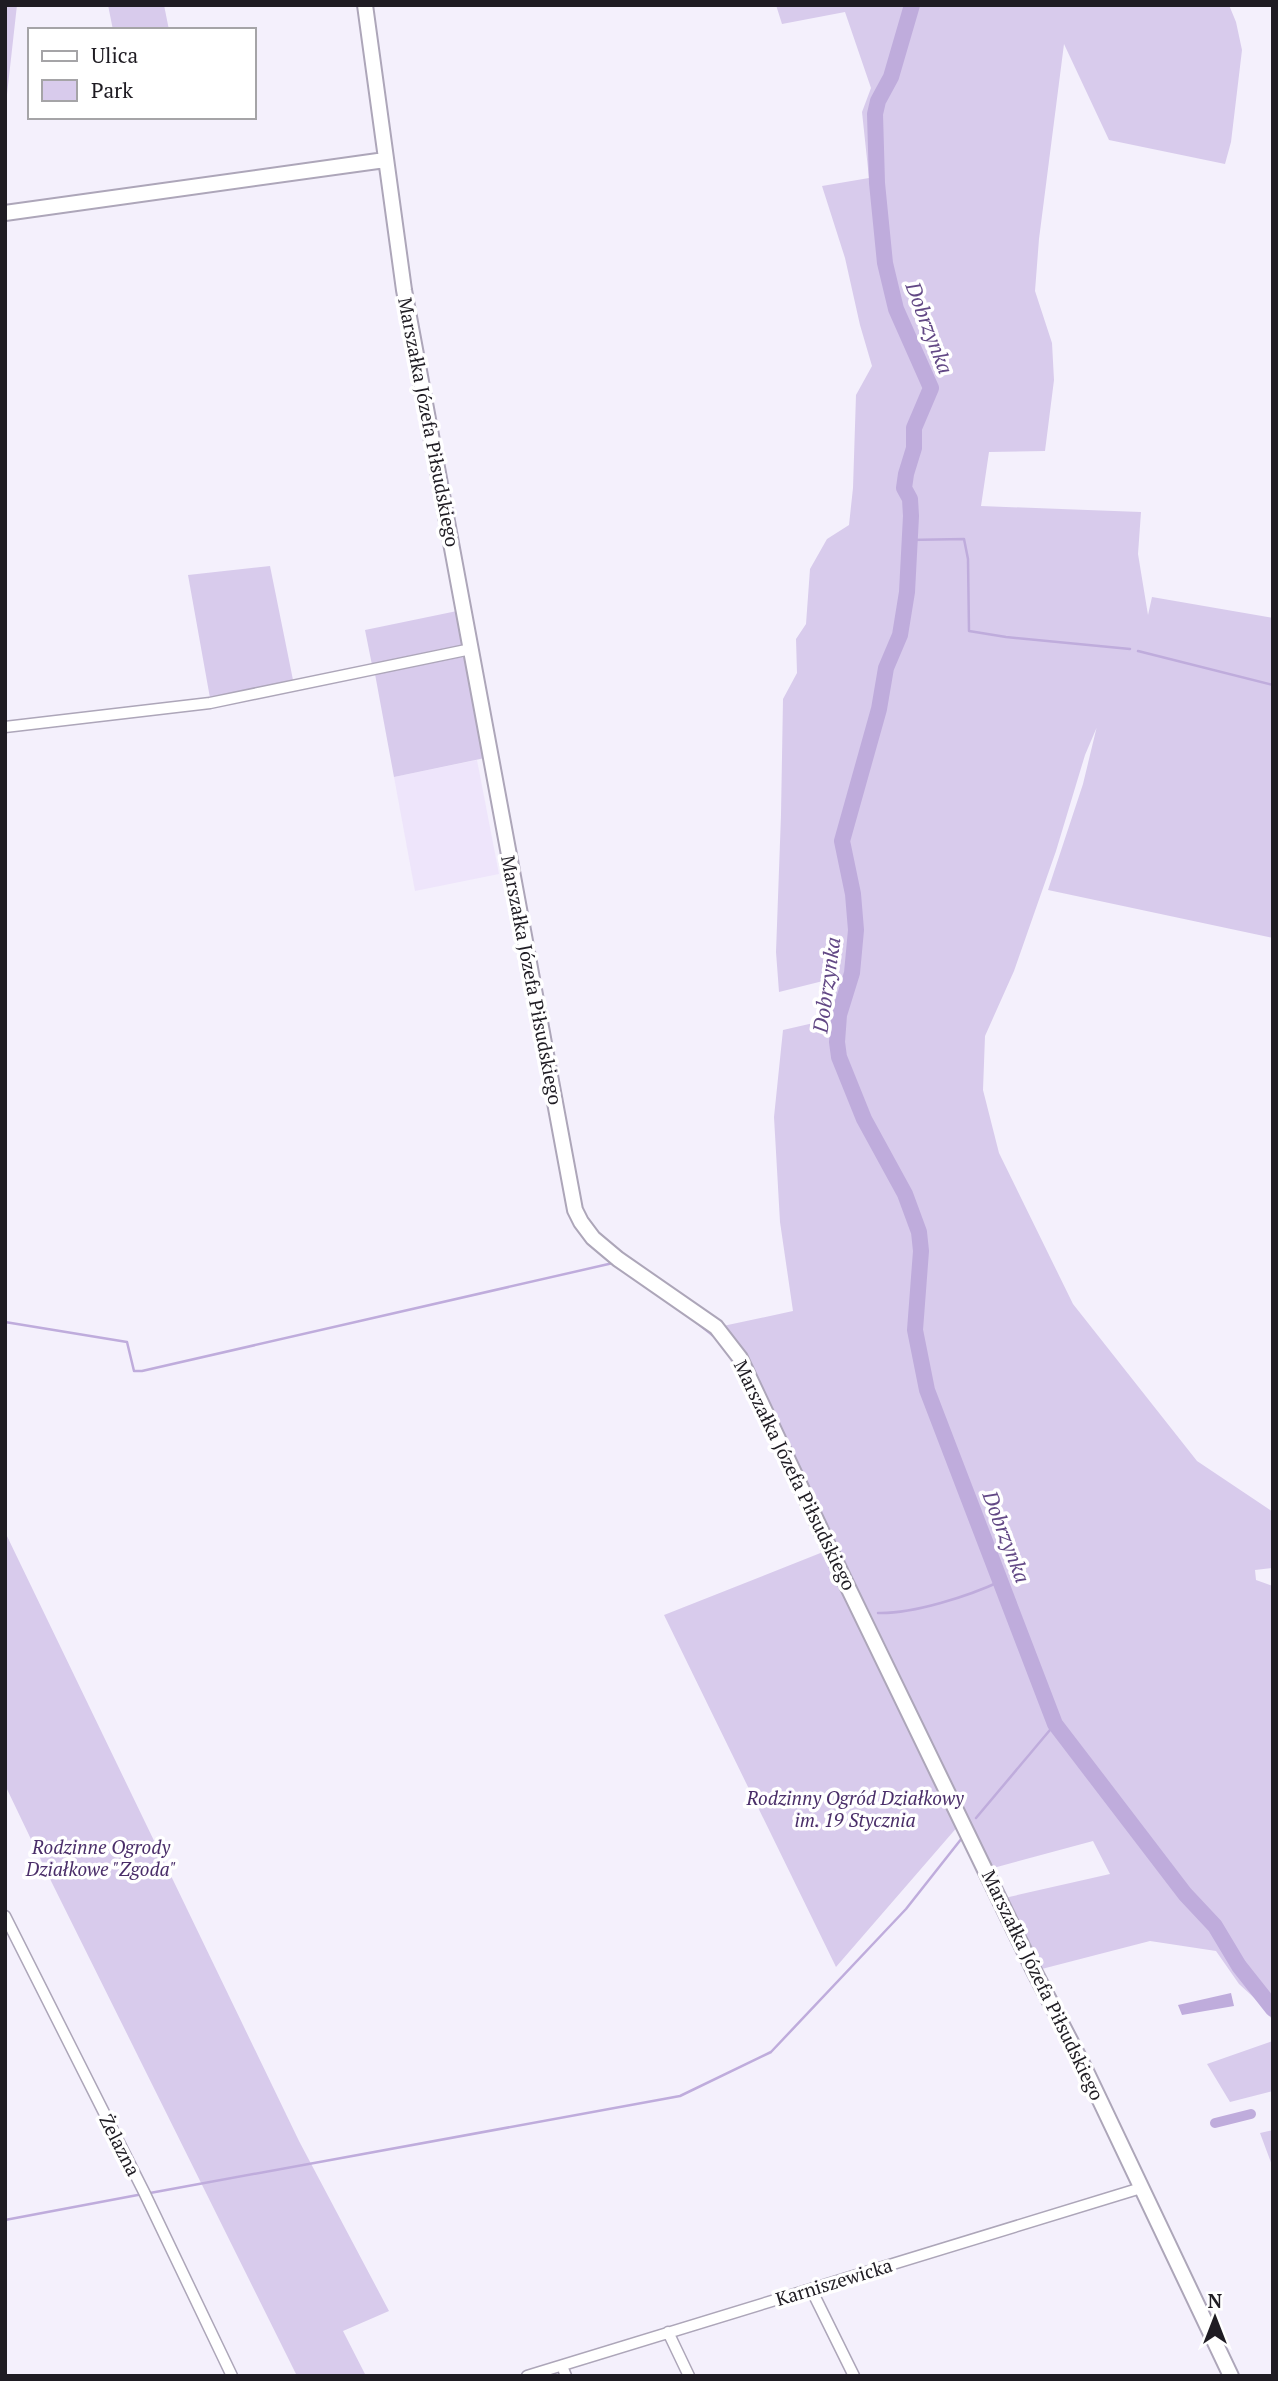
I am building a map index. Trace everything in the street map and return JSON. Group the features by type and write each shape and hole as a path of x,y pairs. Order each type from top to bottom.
{"street":[{"name":"Marszałka Józefa Piłsudskiego","path":"365,5 404,290 575,1210 593,1238 618,1259 716,1327 740,1358 843,1577 1231,2376"},
{"path":"5,213 385,160"},
{"path":"5,727 209,703 471,649"},
{"name":"Żelazna","path":"5,1916 232,2376"},
{"name":"Karniszewicka","path":"527,2376 564,2371 668,2332 1141,2189"},
{"path":"811,2289 853,2376"},
{"path":"668,2332 690,2376"}],"shaded area":[{"path":"477,760 499,874 415,891 394,777"},
{"path":"1231,1993 1234,2006 1182,2015 1178,2005"}],"green space":[{"path":"5,5 17,5 5,112"},
{"path":"108,5 164,5 169,28 113,28"},
{"path":"776,5 1229,5 1236,22 1242,50 1231,142 1225,164 1109,140 1064,44 1035,291 1052,343 1054,380 1045,451 989,452 981,506 1141,512 1138,554 1148,615 1152,597 1273,618 1273,938 1048,890 1083,784 1097,728 1085,755 1056,851 1014,971 985,1036 983,1090 999,1153 1073,1304 1197,1461 1273,1512 1273,1568 1255,1570 1256,1580 1273,1586 1273,2021 1262,2005 1239,1984 1216,1951 1150,1941 1034,1971 1000,1899 1110,1874 1093,1841 986,1870 885,1644 723,1326 793,1311 780,1222 774,1117 783,1030 831,1019 827,980 779,992 776,952 783,699 797,673 796,639 806,624 810,569 827,539 849,525 856,395 872,366 845,258 822,186 869,178 862,112 871,88 845,12 782,24"},
{"path":"270,566 293,680 210,698 188,575"},
{"path":"457,611 463,642 459,648 372,665 365,630"},
{"path":"462,657 466,659 485,758 394,777 375,674"},
{"name":"Rodzinne Ogrody Działkowe \"Zgoda\"","path":"5,1532 299,2141 389,2311 343,2331 366,2376 297,2376 5,1785"},
{"name":"Rodzinny Ogród Działkowy im. 19 Stycznia","path":"823,1552 959,1825 836,1967 664,1615"},
{"path":"1273,2041 1273,2091 1230,2102 1207,2064"},
{"path":"1273,2130 1273,2168 1260,2133"}],"waterway":[{"name":"Dobrzynka","path":"912,5 891,77 878,101 875,114 877,183 885,263 896,309 931,388 914,428 914,448 904,488 910,499 911,516 907,592 900,635 886,668 879,709 842,841 853,894 856,930 852,973 839,1015 839,1057 864,1119 905,1194 919,1232 921,1251 915,1330 927,1390 1055,1724 1185,1894 1215,1926 1239,1966 1273,2009"},
{"path":"908,540 964,539 968,559 969,631 1130,649"},
{"path":"1138,651 1273,685"},
{"path":"5,1322 127,1342 134,1371 142,1371 613,1263"},
{"path":"686,1314 716,1338"},
{"path":"878,1613 907,1611 941,1603 1001,1581"},
{"path":"976,1818 1055,1724"},
{"path":"150,2193 680,2096 771,2052 906,1909 962,1838"},
{"path":"1215,2123 1251,2114"},
{"path":"5,2220 143,2194"}]}
